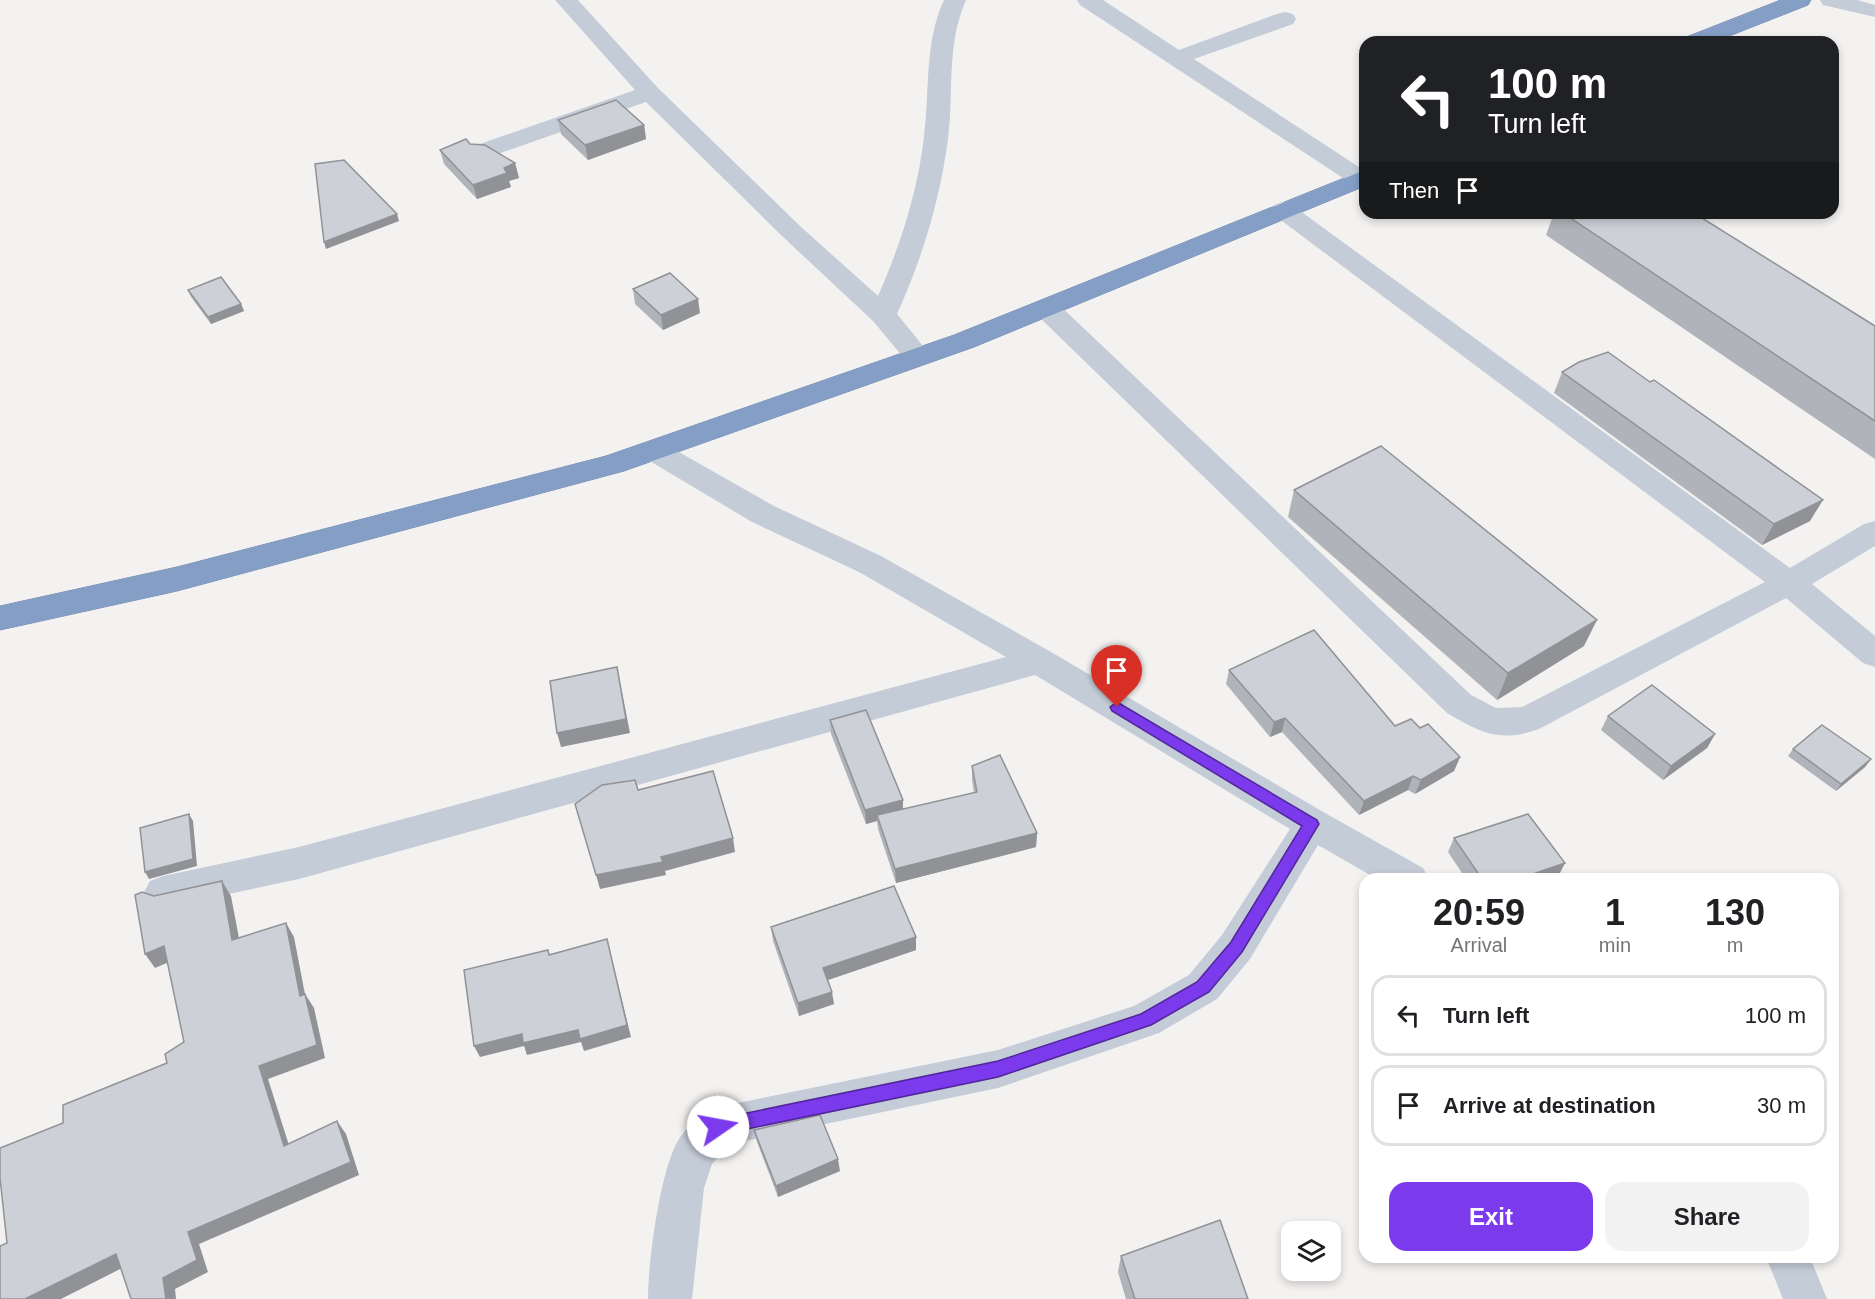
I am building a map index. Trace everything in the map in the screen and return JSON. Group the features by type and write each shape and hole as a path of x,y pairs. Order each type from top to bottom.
{"highway":[{"path":"1710,36 1800,0"},
{"path":"0,618 177,579 614,464 918,357 1046,308 1359,180"}],"street":[{"path":"566,0 650,93 791,231 883,315 918,357"},
{"path":"883,315 898,283 920,214 936,140 943,27 955,0"},
{"path":"1088,0 1359,175"},
{"path":"1831,0 1875,11"},
{"path":"1179,57 1285,19"},
{"path":"483,151 650,93"},
{"path":"1283,210 1789,584 1875,654"},
{"path":"1046,308 1459,704 1491,722 1527,720 1789,584 1875,532"},
{"path":"653,450 763,513 870,564 1399,873"},
{"path":"163,892 299,863 1039,661"},
{"path":"670,1299 683,1188 694,1153 718,1127 998,1069 1145,1020 1203,987 1210,979 1236,947 1312,824"},
{"path":"1791,1263 1806,1299"}],"building":[{"path":"616,100 644,125 585,145 558,120"},
{"path":"466,139 470,144 485,145 515,163 504,168 507,173 473,185 440,150"},
{"path":"344,160 397,214 324,242 315,164"},
{"path":"1572,219 1704,219 1875,326 1875,421"},
{"path":"670,273 698,299 661,315 633,289"},
{"path":"221,277 241,304 208,317 188,290"},
{"path":"1608,352 1650,382 1654,380 1823,500 1774,524 1562,372 1579,362"},
{"path":"1381,446 1597,620 1508,673 1294,490"},
{"path":"1314,630 1395,726 1411,719 1420,728 1428,724 1460,757 1421,780 1413,776 1364,801 1285,718 1274,722 1229,670"},
{"path":"617,667 626,719 557,733 550,681"},
{"path":"1652,685 1715,734 1671,766 1608,716"},
{"path":"866,710 903,800 865,810 830,720"},
{"path":"1822,725 1871,759 1841,784 1793,749"},
{"path":"1000,755 1037,833 895,869 877,815 977,792 972,766"},
{"path":"713,771 733,838 661,857 663,862 596,875 575,804 602,785 635,780 638,790"},
{"path":"189,814 193,859 145,872 140,828"},
{"path":"1528,814 1565,863 1536,873 1478,873 1454,838"},
{"path":"222,881 232,940 286,923 300,996 305,994 317,1045 259,1066 284,1146 337,1121 351,1162 188,1232 197,1260 163,1278 166,1299 131,1299 116,1254 25,1299 0,1299 0,1246 7,1243 0,1178 0,1148 63,1123 63,1105 167,1063 165,1054 184,1042 164,946 145,954 135,895 142,892 154,896"},
{"path":"894,886 916,937 823,968 832,992 798,1003 771,927"},
{"path":"607,939 627,1025 580,1039 578,1030 523,1043 522,1034 474,1046 464,970 548,950 549,955"},
{"path":"820,1115 838,1159 776,1186 754,1130"},
{"path":"1220,1220 1248,1299 1135,1299 1121,1256"}],"route":[{"path":"718,1127 998,1069 1145,1020 1203,987 1236,947 1312,824 1117,707"}]}
